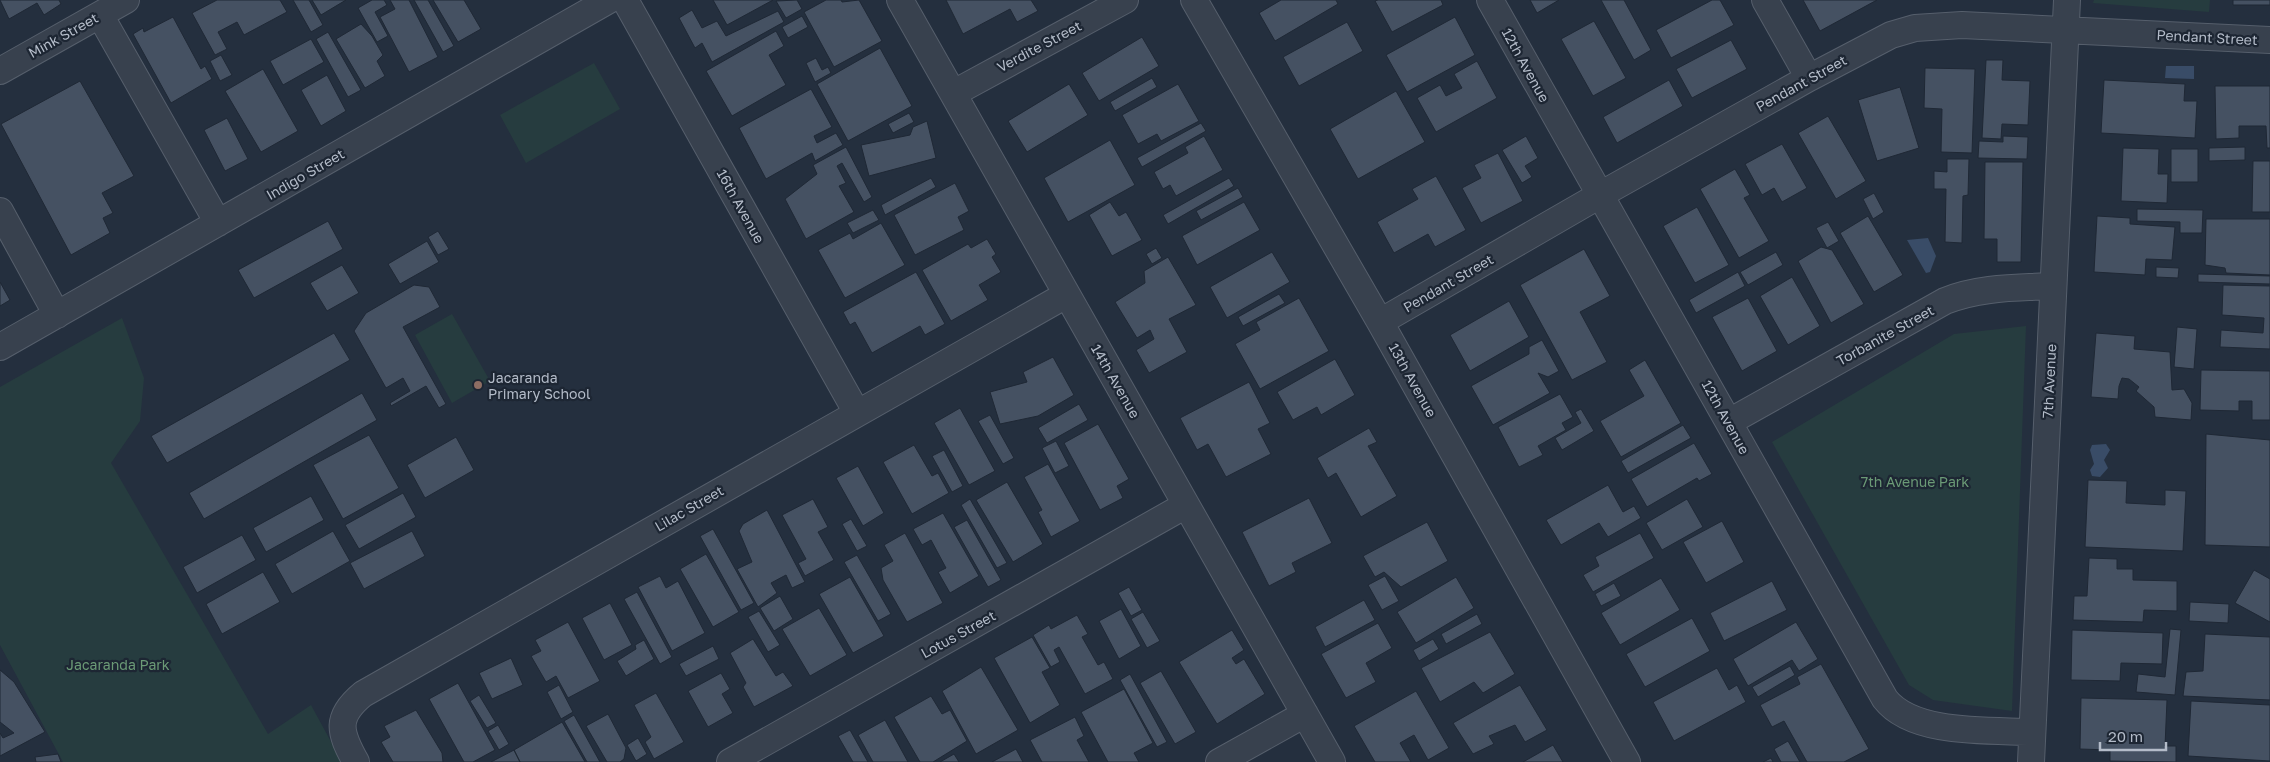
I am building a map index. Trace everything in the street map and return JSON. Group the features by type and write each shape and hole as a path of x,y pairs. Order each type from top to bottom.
{"street":[{"name":"Mink Street","path":"0,71 126,0"},
{"name":"Indigo Street","path":"0,347 609,0"},
{"name":"16th Avenue","path":"625,0 857,413"},
{"name":"14th Avenue","path":"900,0 1332,762"},
{"name":"Verdite Street","path":"954,93 1125,0"},
{"name":"13th Avenue","path":"1194,0 1380,322 1627,762"},
{"name":"12th Avenue","path":"1490,0 1815,577 1890,704 1897,711 1912,720 1943,726 2032,732"},
{"path":"1765,0 1809,78"},
{"name":"7th Avenue","path":"2032,762 2066,0"},
{"path":"100,15 218,223"},
{"name":"Pendant Street","path":"1380,322 1600,195 1809,78 1891,35 1915,28 1962,25 2270,40"},
{"path":"0,211 57,315"},
{"name":"Torbanite Street","path":"1729,422 1945,301 1965,293 1983,290 2053,286"},
{"name":"Lilac Street","path":"351,752 342,735 344,715 349,705 363,694 1066,295"},
{"name":"Lotus Street","path":"730,762 1186,505"},
{"path":"1219,762 1305,714"}],"green space":[{"path":"2094,0 2210,0 2209,12 2093,3"},
{"path":"594,63 620,109 526,163 500,115"},
{"path":"452,314 490,381 452,403 415,335"},
{"name":"Jacaranda Park","path":"122,318 144,378 140,421 111,463 268,734 311,705 342,762 63,762 0,645 0,387"},
{"name":"7th Avenue Park","path":"2026,326 2012,711 1933,700 1909,685 1772,442 1954,334"}],"water":[{"path":"2166,66 2194,66 2194,79 2165,78"},
{"path":"1928,238 1936,256 1930,272 1926,273 1907,240"},
{"path":"2106,444 2110,450 2104,460 2108,468 2100,477 2092,476 2090,470 2094,464 2090,450 2092,445"}],"building":[{"path":"0,0 59,0 61,4 44,15 37,3 9,19"},
{"path":"217,0 280,0 287,12 244,35 237,22 218,32 227,49 215,55 192,13"},
{"path":"293,0 309,0 323,25 311,32"},
{"path":"312,0 346,0 321,15"},
{"path":"372,0 384,0 387,5 375,12 388,36 377,42 358,8"},
{"path":"390,0 409,0 438,57 409,72 380,17 395,9"},
{"path":"414,0 428,0 454,46 443,52"},
{"path":"433,0 464,0 481,29 458,42"},
{"path":"713,0 773,0 727,25"},
{"path":"797,0 802,9 786,18 776,1"},
{"path":"826,0 841,0 842,2 859,0 882,41 834,67 804,12"},
{"path":"946,0 1031,0 1038,11 1017,22 1010,9 963,34"},
{"path":"1281,0 1336,0 1338,4 1275,41 1259,13"},
{"path":"1441,0 1443,5 1392,32 1375,1"},
{"path":"1530,0 1559,0 1537,13"},
{"path":"1601,0 1624,0 1651,50 1634,60"},
{"path":"1712,0 1720,0 1734,25 1671,58 1656,30"},
{"path":"1803,0 1877,0 1820,31"},
{"path":"2233,0 2270,0 2270,5 2233,5"},
{"path":"692,10 702,28 717,21 726,36 778,11 784,22 712,62 702,43 695,48 679,18"},
{"path":"802,16 808,27 788,38 782,27"},
{"path":"173,17 201,69 205,66 212,79 171,103 133,34 143,28 144,32"},
{"path":"1455,17 1475,55 1407,92 1386,55"},
{"path":"1594,21 1626,78 1593,96 1561,39"},
{"path":"1347,22 1363,51 1299,86 1283,57"},
{"path":"361,24 372,36 383,55 377,61 385,76 365,88 336,39"},
{"path":"776,31 784,46 769,55 786,85 732,116 706,71"},
{"path":"328,32 361,90 348,97 316,39"},
{"path":"1142,37 1159,66 1099,101 1082,73"},
{"path":"311,39 324,62 283,85 270,61"},
{"path":"1731,40 1747,69 1692,98 1676,69"},
{"path":"880,48 912,106 848,141 817,84"},
{"path":"221,55 232,75 220,81 210,61"},
{"path":"816,58 822,70 828,67 831,73 815,82 806,63"},
{"path":"1986,60 2003,60 2002,80 2030,81 2028,125 2002,124 2001,139 1982,138"},
{"path":"1477,61 1497,98 1436,132 1417,98 1440,85 1446,96 1462,88 1454,74"},
{"path":"1925,68 1975,69 1972,153 1941,152 1942,109 1924,108"},
{"path":"263,69 298,131 261,152 225,91"},
{"path":"327,75 346,111 321,126 301,90"},
{"path":"1152,78 1157,87 1115,111 1110,102"},
{"path":"1669,80 1683,106 1617,143 1603,117"},
{"path":"2104,80 2185,84 2184,101 2197,101 2195,138 2101,133"},
{"path":"80,81 134,176 102,193 113,213 103,218 110,233 71,255 1,124"},
{"path":"1069,84 1088,115 1027,152 1008,121"},
{"path":"1178,84 1199,121 1161,141 1157,134 1138,144 1122,115"},
{"path":"2215,86 2270,86 2270,148 2267,148 2266,126 2239,126 2239,138 2216,139"},
{"path":"1900,87 1919,148 1877,161 1858,100"},
{"path":"811,89 832,127 814,136 817,143 836,133 843,145 815,161 812,153 766,179 739,128"},
{"path":"1396,91 1425,142 1358,179 1330,129"},
{"path":"909,113 914,122 893,133 888,124"},
{"path":"1828,116 1866,181 1836,199 1798,133"},
{"path":"227,118 248,159 225,171 204,130"},
{"path":"927,121 936,158 869,176 861,145 910,135 913,127"},
{"path":"1201,123 1206,131 1142,167 1137,158"},
{"path":"1204,136 1223,170 1176,196 1170,185 1163,189 1154,172 1188,153 1185,147"},
{"path":"1526,136 1538,158 1525,166 1532,177 1522,183 1502,150"},
{"path":"2003,136 2028,137 2027,159 1978,158 1979,141 2003,142"},
{"path":"1110,140 1135,185 1068,222 1044,178"},
{"path":"1782,144 1807,188 1782,202 1774,188 1762,195 1745,164"},
{"path":"846,147 872,197 864,202 842,163 837,166 846,183 839,186 854,212 806,239 785,199 817,174 813,165"},
{"path":"2245,147 2245,160 2209,161 2209,148"},
{"path":"2123,148 2159,149 2158,174 2168,174 2167,203 2121,201"},
{"path":"2171,149 2198,149 2198,182 2171,182"},
{"path":"1498,153 1523,201 1481,223 1462,188 1481,178 1474,165"},
{"path":"1947,159 1969,159 1968,195 1963,196 1962,243 1945,242 1946,189 1934,189 1934,171 1947,172"},
{"path":"2253,161 2270,161 2270,212 2252,212"},
{"path":"1985,162 2023,162 2021,262 1997,262 1997,239 1984,239"},
{"path":"1735,169 1750,195 1744,198 1769,241 1739,258 1700,189"},
{"path":"1436,176 1466,230 1435,247 1428,234 1394,253 1377,222 1418,199 1412,189"},
{"path":"931,178 936,187 885,215 881,205"},
{"path":"1229,178 1234,186 1168,224 1163,215"},
{"path":"955,183 969,211 958,217 964,230 915,255 894,215"},
{"path":"1238,188 1243,197 1201,220 1196,211"},
{"path":"1874,193 1884,212 1873,219 1863,199"},
{"path":"1110,202 1119,216 1126,212 1142,240 1112,256 1089,215"},
{"path":"1244,202 1260,230 1197,265 1182,236"},
{"path":"1697,207 1729,265 1695,283 1663,226"},
{"path":"2137,209 2203,210 2202,233 2180,233 2180,222 2137,221"},
{"path":"873,210 879,220 853,233 847,223"},
{"path":"1868,216 1903,275 1874,292 1840,233"},
{"path":"2097,216 2130,218 2130,224 2175,227 2172,260 2146,259 2145,275 2094,272"},
{"path":"2206,219 2270,219 2270,275 2226,273 2225,268 2205,265"},
{"path":"328,221 343,249 254,298 238,270"},
{"path":"1828,222 1839,241 1827,248 1816,228"},
{"path":"881,223 905,265 845,298 818,250 850,233 853,239"},
{"path":"438,231 449,249 438,255 428,237"},
{"path":"987,239 996,254 992,257 1001,272 979,285 988,300 951,321 922,270 968,244 971,248"},
{"path":"427,241 439,262 400,284 388,264"},
{"path":"1821,247 1832,250 1864,304 1831,323 1798,261"},
{"path":"1156,248 1162,258 1152,264 1146,254"},
{"path":"1584,249 1610,296 1580,312 1607,362 1572,380 1520,285"},
{"path":"1272,252 1290,282 1227,318 1210,287"},
{"path":"1776,252 1783,265 1748,285 1740,272"},
{"path":"1168,257 1196,305 1169,319 1187,352 1149,373 1136,350 1154,339 1150,330 1137,338 1115,302 1145,283 1144,271"},
{"path":"342,265 359,293 327,311 310,283"},
{"path":"2156,267 2179,268 2178,278 2156,277"},
{"path":"916,272 945,324 925,335 920,326 872,353 855,322 850,325 843,312"},
{"path":"1738,272 1745,286 1696,313 1689,300"},
{"path":"2198,274 2270,276 2270,284 2198,282"},
{"path":"1792,277 1820,326 1788,345 1760,296"},
{"path":"0,282 10,300 0,306"},
{"path":"414,285 429,287 440,307 403,327 446,404 439,408 426,386 391,406 390,403 410,391 403,378 386,388 354,331 366,313"},
{"path":"2223,285 2270,286 2270,349 2220,347 2221,330 2263,333 2264,318 2222,315"},
{"path":"1279,294 1285,303 1243,326 1238,317"},
{"path":"1299,298 1329,351 1260,389 1235,344 1260,330 1256,322"},
{"path":"1748,298 1777,351 1742,371 1712,317"},
{"path":"1509,301 1529,337 1470,371 1450,335"},
{"path":"2177,327 2197,329 2194,369 2174,367"},
{"path":"334,333 350,360 167,463 151,436"},
{"path":"2096,333 2135,336 2134,349 2170,352 2172,390 2184,389 2192,403 2191,420 2155,417 2154,407 2136,391 2139,387 2129,379 2122,378 2118,399 2091,397"},
{"path":"1542,340 1559,371 1548,377 1538,373 1550,393 1493,425 1471,386 1529,354 1529,347"},
{"path":"1053,357 1074,395 1038,416 1000,424 990,392 1027,382 1023,372"},
{"path":"1335,359 1355,395 1321,415 1317,407 1293,420 1277,392"},
{"path":"1645,360 1681,423 1621,457 1600,421 1644,396 1629,370"},
{"path":"2201,370 2270,371 2270,420 2252,420 2252,401 2239,401 2239,411 2200,410"},
{"path":"1249,382 1270,423 1258,429 1271,454 1226,477 1208,444 1197,450 1180,418"},
{"path":"362,393 377,420 204,519 189,493"},
{"path":"1560,394 1573,417 1562,423 1566,430 1538,446 1543,455 1519,467 1498,427"},
{"path":"1079,404 1088,420 1047,443 1038,428"},
{"path":"960,408 995,471 969,485 934,423"},
{"path":"1581,409 1594,431 1562,450 1555,438 1581,423 1575,412"},
{"path":"990,415 1014,458 1003,464 978,421"},
{"path":"1098,424 1129,479 1117,486 1123,498 1100,510 1064,443"},
{"path":"1683,425 1691,438 1628,473 1621,461"},
{"path":"1369,428 1377,442 1368,446 1397,496 1361,517 1336,473 1328,478 1317,458"},
{"path":"2206,434 2270,440 2270,547 2205,545"},
{"path":"369,435 399,488 343,519 313,465"},
{"path":"456,437 474,470 425,498 407,465"},
{"path":"1056,441 1069,466 1055,473 1042,448"},
{"path":"1694,443 1712,474 1699,481 1697,478 1647,507 1631,479"},
{"path":"914,445 932,476 938,473 949,493 912,514 883,462"},
{"path":"944,450 963,486 952,492 932,456"},
{"path":"1048,464 1080,521 1051,537 1038,512 1042,510 1024,477"},
{"path":"858,466 884,513 863,526 836,478"},
{"path":"2088,480 2127,481 2126,503 2165,505 2165,490 2186,491 2183,551 2085,547"},
{"path":"1007,482 1043,544 1013,562 976,500"},
{"path":"1608,485 1623,512 1634,506 1641,518 1608,537 1599,523 1561,545 1546,520"},
{"path":"403,493 416,517 359,549 345,525"},
{"path":"311,496 324,520 266,552 253,528"},
{"path":"1309,498 1332,543 1292,563 1296,572 1269,586 1242,532"},
{"path":"813,499 828,527 818,532 834,560 805,576 798,563 806,559 782,515"},
{"path":"970,499 1007,563 997,568 961,505"},
{"path":"1687,499 1703,527 1662,550 1646,523"},
{"path":"767,510 805,582 792,588 786,575 771,583 777,593 758,607 737,569 752,562 739,531 743,524"},
{"path":"943,513 979,576 950,593 938,572 946,568 931,540 922,545 913,529"},
{"path":"851,519 867,546 857,551 842,524"},
{"path":"967,520 1001,580 988,587 954,527"},
{"path":"1722,521 1744,562 1706,583 1683,542"},
{"path":"1427,522 1448,561 1401,587 1384,572 1375,577 1363,556"},
{"path":"713,529 754,603 741,610 700,536"},
{"path":"333,531 350,561 292,594 275,564"},
{"path":"412,531 425,556 364,589 350,563"},
{"path":"905,533 943,603 907,622 883,580 881,568 893,561 884,545"},
{"path":"1640,533 1654,558 1593,592 1583,575 1599,566 1595,557"},
{"path":"242,535 256,560 197,593 183,567"},
{"path":"706,554 739,612 713,627 680,569"},
{"path":"857,555 891,614 878,621 844,562"},
{"path":"2089,558 2117,559 2117,569 2133,569 2133,580 2177,581 2177,611 2144,610 2143,622 2073,620 2074,596 2087,596"},
{"path":"2254,570 2270,579 2270,622 2235,603"},
{"path":"263,572 280,602 222,634 206,604"},
{"path":"660,576 666,588 678,581 705,633 672,651 638,587"},
{"path":"1385,576 1399,601 1382,610 1368,585"},
{"path":"850,577 884,636 853,653 819,594"},
{"path":"1456,577 1474,608 1416,643 1397,612"},
{"path":"1661,578 1680,610 1620,645 1601,613"},
{"path":"1772,581 1787,610 1724,641 1710,613"},
{"path":"1614,583 1621,596 1601,606 1595,594"},
{"path":"1129,587 1142,610 1131,616 1118,593"},
{"path":"637,592 672,657 660,664 624,599"},
{"path":"780,596 793,619 774,631 760,608"},
{"path":"1364,600 1375,620 1325,647 1315,627"},
{"path":"2190,602 2229,604 2228,623 2189,621"},
{"path":"610,603 632,645 604,660 582,618"},
{"path":"819,608 847,655 810,676 782,629"},
{"path":"1121,609 1141,646 1119,659 1099,621"},
{"path":"759,611 780,645 768,652 748,617"},
{"path":"1143,612 1160,641 1147,648 1131,619"},
{"path":"1477,614 1482,624 1446,644 1441,634"},
{"path":"1077,615 1088,634 1082,637 1098,665 1104,662 1113,679 1085,694 1059,647 1054,650 1060,662 1051,667 1033,635 1049,625 1051,629"},
{"path":"1692,618 1710,651 1645,687 1626,654"},
{"path":"568,622 600,681 568,698 556,676 546,682 531,656 541,651 535,640"},
{"path":"1796,622 1818,659 1799,671 1792,660 1748,686 1733,659"},
{"path":"1378,623 1392,648 1366,663 1376,682 1346,698 1321,654"},
{"path":"2170,629 2181,630 2175,695 2136,692 2138,674 2165,677"},
{"path":"1232,630 1244,650 1232,658 1236,664 1244,659 1265,694 1217,724 1179,662"},
{"path":"2072,630 2163,633 2162,664 2121,663 2120,681 2071,680"},
{"path":"1490,632 1515,674 1483,693 1474,682 1440,702 1421,668"},
{"path":"2205,634 2270,637 2270,700 2183,696 2186,672 2203,671"},
{"path":"1032,637 1050,668 1042,672 1060,705 1030,723 994,658"},
{"path":"753,639 776,676 783,672 793,686 754,707 743,687 746,683 730,653"},
{"path":"1433,639 1439,649 1419,661 1413,650"},
{"path":"644,640 654,659 626,676 617,661 636,649 635,645"},
{"path":"713,646 719,659 686,676 679,664"},
{"path":"511,658 523,685 492,699 479,673"},
{"path":"1821,664 1869,749 1844,762 1807,762 1784,721 1772,727 1760,705 1800,684 1797,677"},
{"path":"1790,666 1795,675 1758,697 1752,687"},
{"path":"981,667 1018,730 976,754 942,691"},
{"path":"1717,668 1729,690 1737,685 1746,702 1674,741 1653,702"},
{"path":"0,670 14,682 45,732 0,756 0,733 3,738 14,733 0,722"},
{"path":"1161,671 1196,732 1175,744 1140,683"},
{"path":"721,673 730,689 722,694 733,713 708,727 688,691"},
{"path":"1130,674 1167,742 1157,747 1120,680"},
{"path":"458,683 495,750 473,762 464,762 429,699"},
{"path":"559,685 573,712 561,719 547,692"},
{"path":"1520,685 1547,730 1525,742 1515,725 1489,736 1494,744 1473,754 1453,723"},
{"path":"1124,689 1153,743 1134,753 1139,762 1108,762 1081,712"},
{"path":"1416,691 1449,748 1428,760 1414,735 1400,743 1411,762 1375,762 1354,726"},
{"path":"656,693 684,742 654,759 645,742 651,737 634,705"},
{"path":"479,695 496,723 487,728 470,701"},
{"path":"931,696 942,714 950,710 967,741 933,762 920,762 894,717"},
{"path":"2081,698 2167,700 2165,746 2176,746 2176,762 2110,761 2110,750 2080,749"},
{"path":"2191,701 2270,705 2270,761 2188,756"},
{"path":"416,710 442,753 443,762 393,762 381,742 390,737 384,726"},
{"path":"608,714 626,748 624,759 620,762 607,762 586,726"},
{"path":"574,715 600,762 587,762 564,721"},
{"path":"1075,717 1084,736 1077,740 1089,762 1042,762 1030,740"},
{"path":"885,720 908,762 873,762 858,735"},
{"path":"562,722 585,762 520,762 514,750"},
{"path":"498,725 509,744 499,750 488,731"},
{"path":"850,730 868,762 853,762 838,736"},
{"path":"638,738 647,754 636,761 627,745"},
{"path":"1788,741 1800,762 1781,762 1774,749"},
{"path":"1553,745 1563,762 1523,762"},
{"path":"1016,749 1023,762 992,762"},
{"path":"514,750 520,762 491,762"},
{"path":"58,754 61,762 36,762 35,757"},
{"path":"954,754 959,762 940,762"},
{"path":"1771,758 1773,762 1763,762"}],"place":[{"name":"Jacaranda Primary School","path":"478,385"}]}
